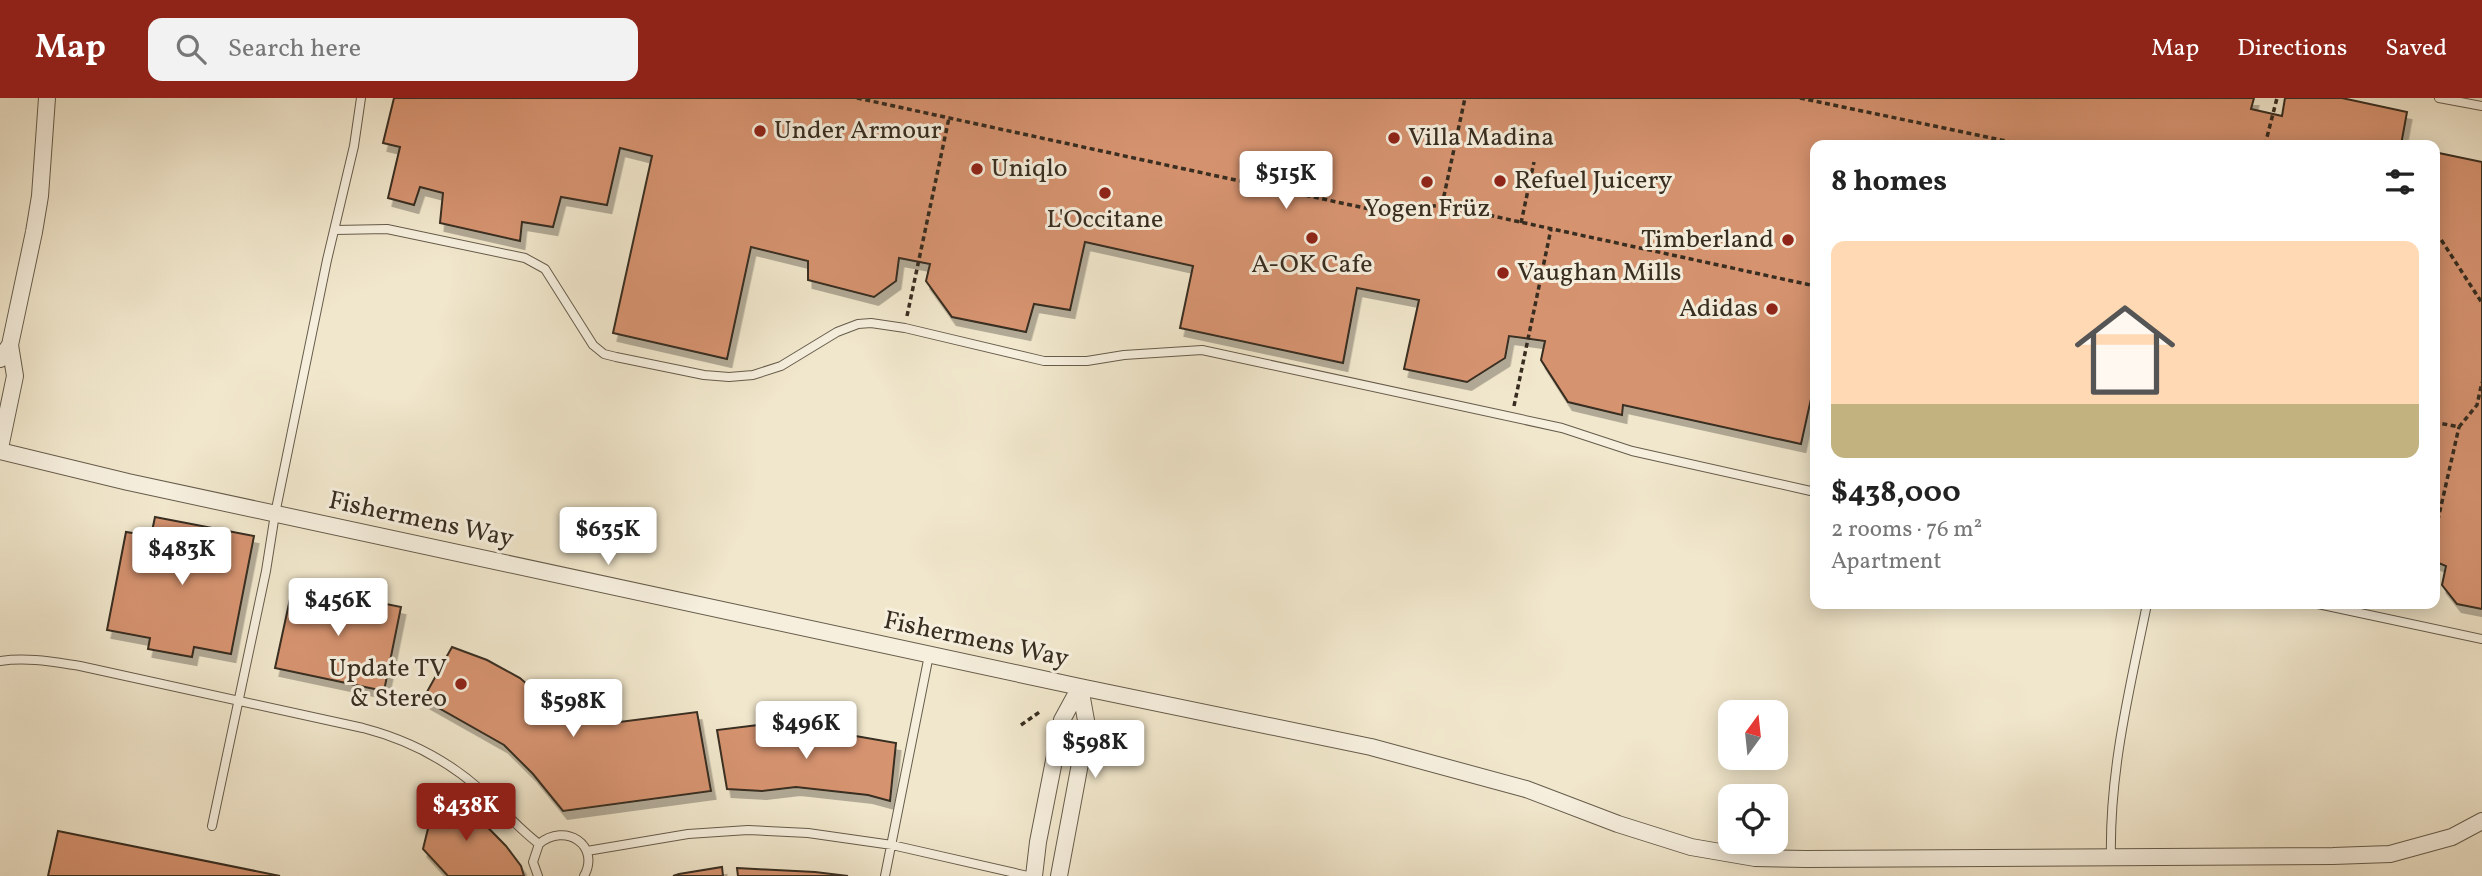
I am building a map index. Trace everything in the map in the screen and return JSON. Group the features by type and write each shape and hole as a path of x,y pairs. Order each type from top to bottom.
{"street":[{"name":"Fishermens Way","path":"47,98 34,232 10,345 15,376 0,449 128,482 275,514 1371,747 1526,789 1618,824 1707,851 1755,858 1806,859 2390,854 2452,837 2482,821"},
{"name":"Fishermens Way","path":"0,359 10,345"},
{"path":"1034,876 1062,720 1080,687"},
{"path":"1059,876 1087,726 1080,687"}],"lane":[{"path":"212,826 266,571 275,514 327,260 354,146 361,98"},
{"path":"2439,98 2482,106"},
{"path":"335,230 387,229 525,258 545,269 598,350 616,357 704,375 753,375 781,366 837,332 858,324 871,323 905,328 1044,361 1087,361 1124,355 1202,350 1562,428 1632,451 1810,491"},
{"path":"2111,858 2110,822 2118,747 2146,609"},
{"path":"2341,609 2482,639"},
{"path":"885,876 929,655"},
{"path":"0,661 18,658 42,660 400,738 428,751 456,770 483,792 521,831 539,844"},
{"path":"587,851 688,834 748,830 808,833 892,845 1028,876"},
{"path":"538,876 533,862 539,844 546,838 565,834 574,837 587,851 588,861 584,876"}],"path":[{"path":"857,98 1383,212 1441,205 1810,285"},
{"path":"1441,205 1465,98"},
{"path":"1800,98 2001,140"},
{"path":"2266,140 2277,98"},
{"path":"905,328 949,118"},
{"path":"1521,223 1534,162"},
{"path":"1511,418 1551,229"},
{"path":"2440,238 2482,303"},
{"path":"2440,511 2459,428 2477,405 2482,382"},
{"path":"2440,423 2459,428"},
{"path":"1021,725 1041,711"}],"building":[{"name":"Vaughan Mills","path":"394,98 2254,98 2251,109 2282,116 2285,98 2342,98 2407,112 2402,140 1810,140 1810,404 1801,444 1623,405 1622,415 1568,402 1541,360 1545,341 1509,336 1505,358 1467,382 1404,369 1419,300 1357,288 1343,363 1180,328 1193,266 1085,242 1070,310 1034,304 1026,332 952,317 926,281 930,264 899,258 896,281 874,297 808,280 808,261 751,247 727,359 613,333 652,156 620,148 607,205 561,197 553,227 522,222 520,241 440,223 443,193 420,187 414,205 388,198 400,147 383,143"},
{"path":"2440,153 2482,162 2482,609 2457,604 2442,585 2446,566 2440,564"},
{"path":"155,517 254,536 231,654 194,647 192,657 148,649 150,638 107,630 126,532 151,536"},
{"path":"293,585 401,607 384,691 275,668"},
{"path":"452,647 487,660 520,678 562,715 604,724 697,712 711,791 563,811 533,774 504,745 423,699"},
{"path":"758,725 844,734 896,743 890,801 868,795 796,787 762,791 727,789 717,730"},
{"path":"455,794 506,846 521,866 524,876 448,876 423,849 436,796 448,799"},
{"path":"58,831 280,876 48,876"},
{"path":"722,867 723,876 673,876 679,874"},
{"path":"737,868 815,872 848,876 738,876"}],"place":[{"name":"Under Armour","path":"760,131"},
{"name":"Villa Madina","path":"1394,138"},
{"name":"Uniqlo","path":"977,169"},
{"name":"Refuel Juicery","path":"1500,181"},
{"name":"Yogen Früz","path":"1427,182"},
{"name":"L'Occitane","path":"1105,193"},
{"name":"A-OK Cafe","path":"1312,238"},
{"name":"Timberland","path":"1788,240"},
{"name":"Vaughan Mills","path":"1503,273"},
{"name":"Adidas","path":"1772,309"},
{"name":"Update TV & Stereo","path":"461,684"}]}
